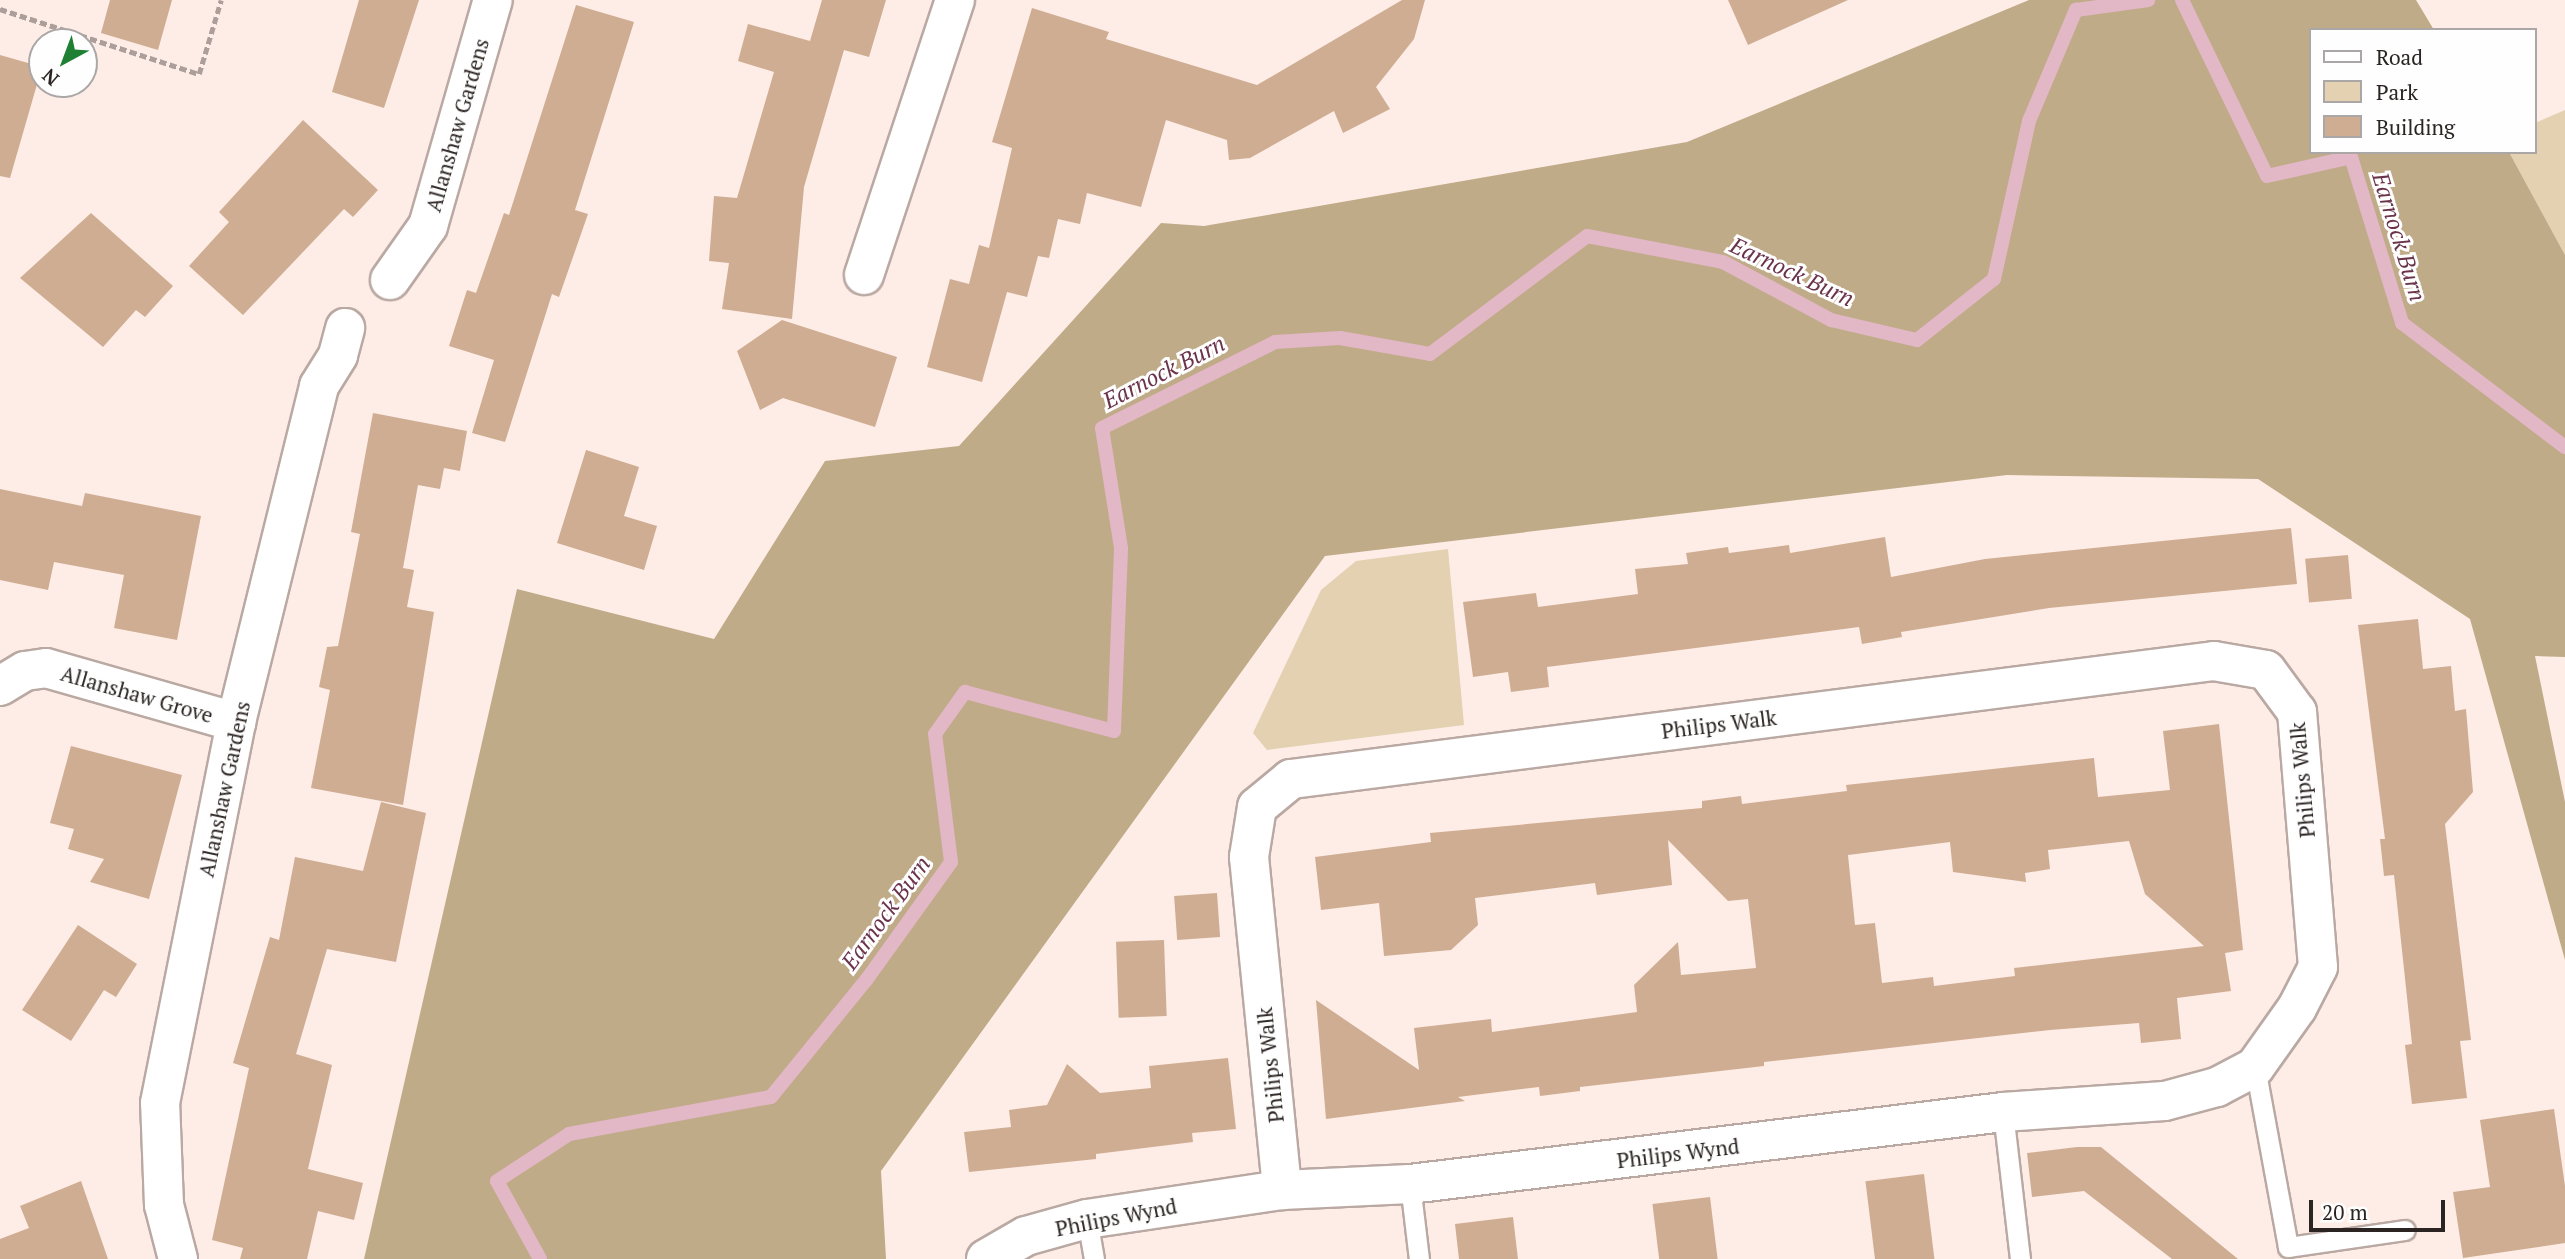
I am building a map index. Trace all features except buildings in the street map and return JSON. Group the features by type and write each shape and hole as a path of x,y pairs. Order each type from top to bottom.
{"street":[{"name":"Allanshaw Gardens","path":"390,280 428,226 493,0"},
{"path":"864,275 954,0"},
{"name":"Allanshaw Gardens","path":"178,1259 164,1205 160,1103 236,722 319,386 338,355 345,328"},
{"name":"Philips Walk","path":"1282,1190 1249,858 1257,807 1291,779 2214,661 2266,670 2297,712 2318,967"},
{"name":"Allanshaw Grove","path":"0,686 25,671 46,668 236,722"},
{"name":"Philips Wynd","path":"986,1259 1026,1236 1087,1219 1282,1190 1410,1184 2003,1112 2165,1101 2217,1087 2255,1068 2297,1008 2318,967"}],"lane":[{"path":"2255,1068 2288,1247 2405,1230"},
{"path":"2003,1112 2020,1259"},
{"path":"1410,1184 1419,1259"},
{"path":"1087,1219 1094,1259"}],"path":[{"path":"0,9 199,74 221,0"}],"green space":[{"path":"2565,110 2565,255 2510,154 2537,154 2537,122"},
{"path":"1448,549 1464,725 1267,750 1253,733 1321,590 1356,561"}],"shaded area":[{"path":"2029,0 2416,0 2433,28 2310,28 2310,154 2510,154 2565,255 2565,657 2535,656 2565,802 2565,960 2470,619 2258,479 2007,475 1325,556 881,1171 886,1259 364,1259 517,589 714,639 825,461 959,446 1161,223 1204,226 1687,142"}],"waterway":[{"name":"Earnock Burn","path":"540,1259 497,1181 569,1134 771,1097 867,979 951,862 935,734 965,692 1114,731 1121,548 1102,428 1275,342 1340,338 1430,354 1587,236 1723,262 1831,320 1917,340 1994,279 2029,121 2076,10 2148,0"},
{"name":"Earnock Burn","path":"2182,0 2267,176 2351,157 2402,323 2565,447"}]}
